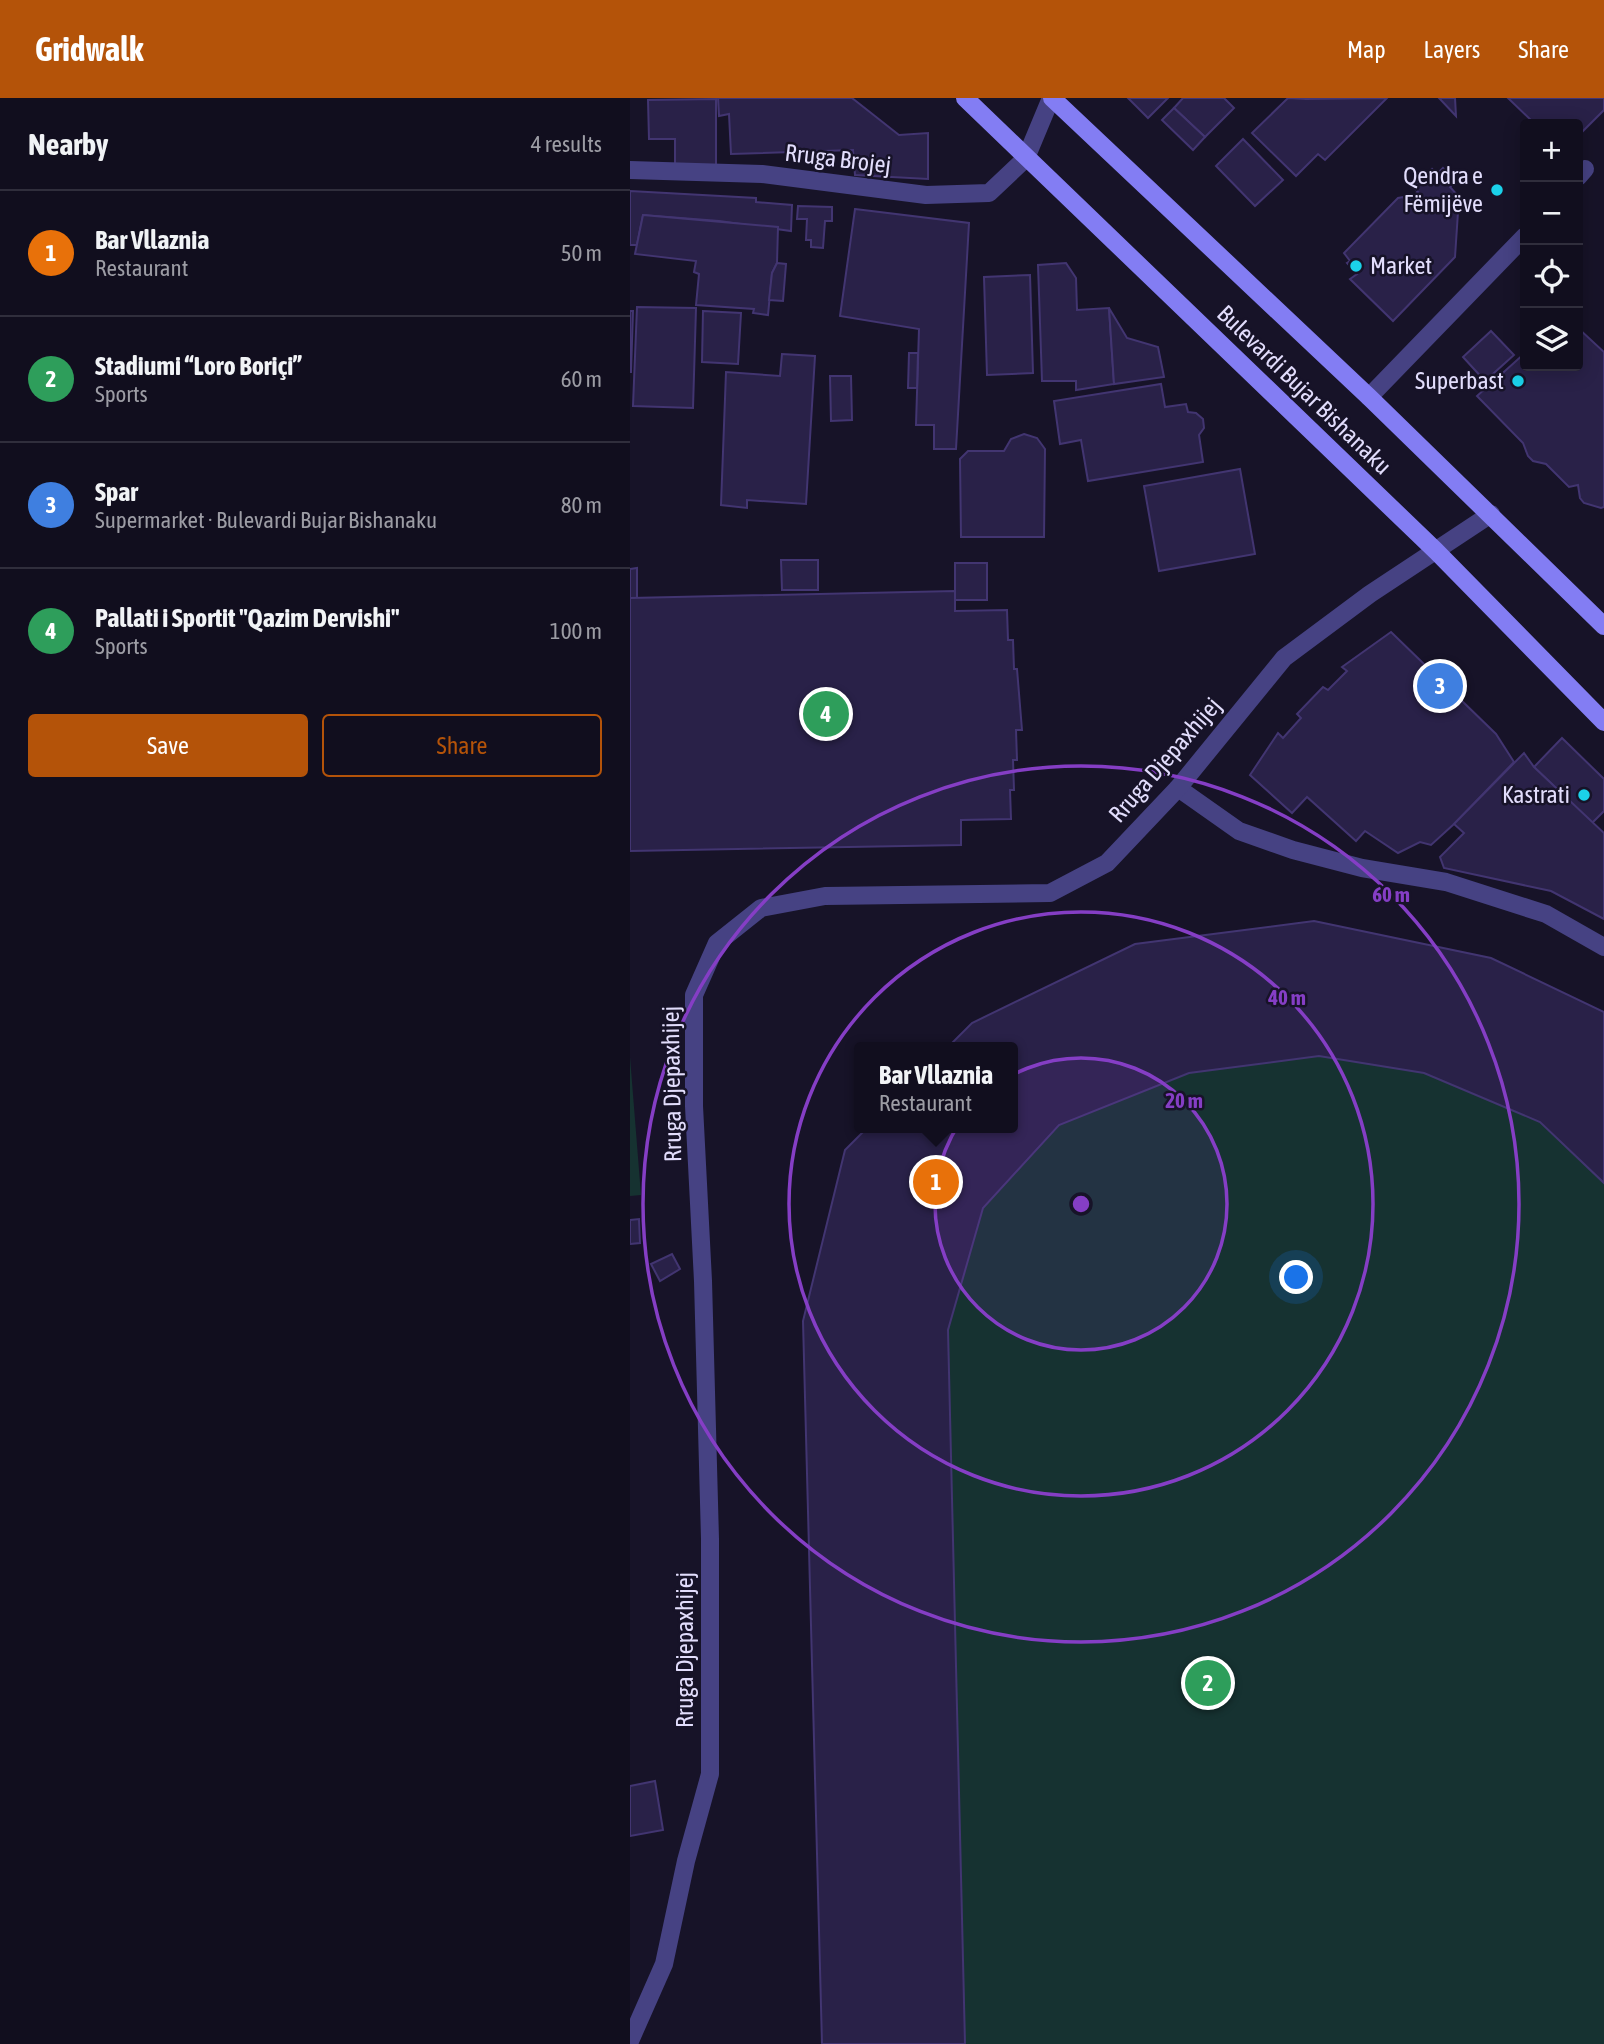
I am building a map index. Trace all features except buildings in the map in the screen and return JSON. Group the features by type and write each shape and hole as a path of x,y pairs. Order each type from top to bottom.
{"main road":[{"name":"Bulevardi Bujar Bishanaku","path":"965,98 1436,551 1604,722"},
{"name":"Bulevardi Bujar Bishanaku","path":"1052,98 1369,397 1604,626"}],"street":[{"path":"1026,158 1052,98"},
{"name":"Rruga Brojej","path":"630,170 762,174 926,195 968,195 989,192 1026,158"},
{"path":"1369,397 1520,241"},
{"name":"Rruga Djepaxhijej","path":"630,2041 664,1964 686,1861 710,1774 710,1539 703,1281 694,1106 694,995 717,943 761,908 825,896 1050,893 1107,863 1178,788 1284,658 1370,594 1491,514"},
{"path":"1178,788 1238,831 1293,850 1351,865 1446,882 1546,914 1604,947"}],"green space":[{"path":"1314,921 1491,958 1604,1012 1604,2044 822,2044 803,1321 845,1150 862,1133 1018,1133 1018,1042 953,1042 972,1023 1135,944"},
{"path":"630,1057 641,1195 630,1196"}],"place":[{"name":"Qendra e Fëmijëve","path":"1497,190"},
{"name":"Market","path":"1356,266"},
{"name":"Superbast","path":"1518,381"},
{"name":"Spar","path":"1440,686"},
{"name":"Pallati i Sportit \"Qazim Dervishi\"","path":"826,714"},
{"name":"Kastrati","path":"1584,795"},
{"name":"Bar Vllaznia","path":"936,1182"},
{"name":"Stadiumi “Loro Boriçi”","path":"1208,1683"}]}
